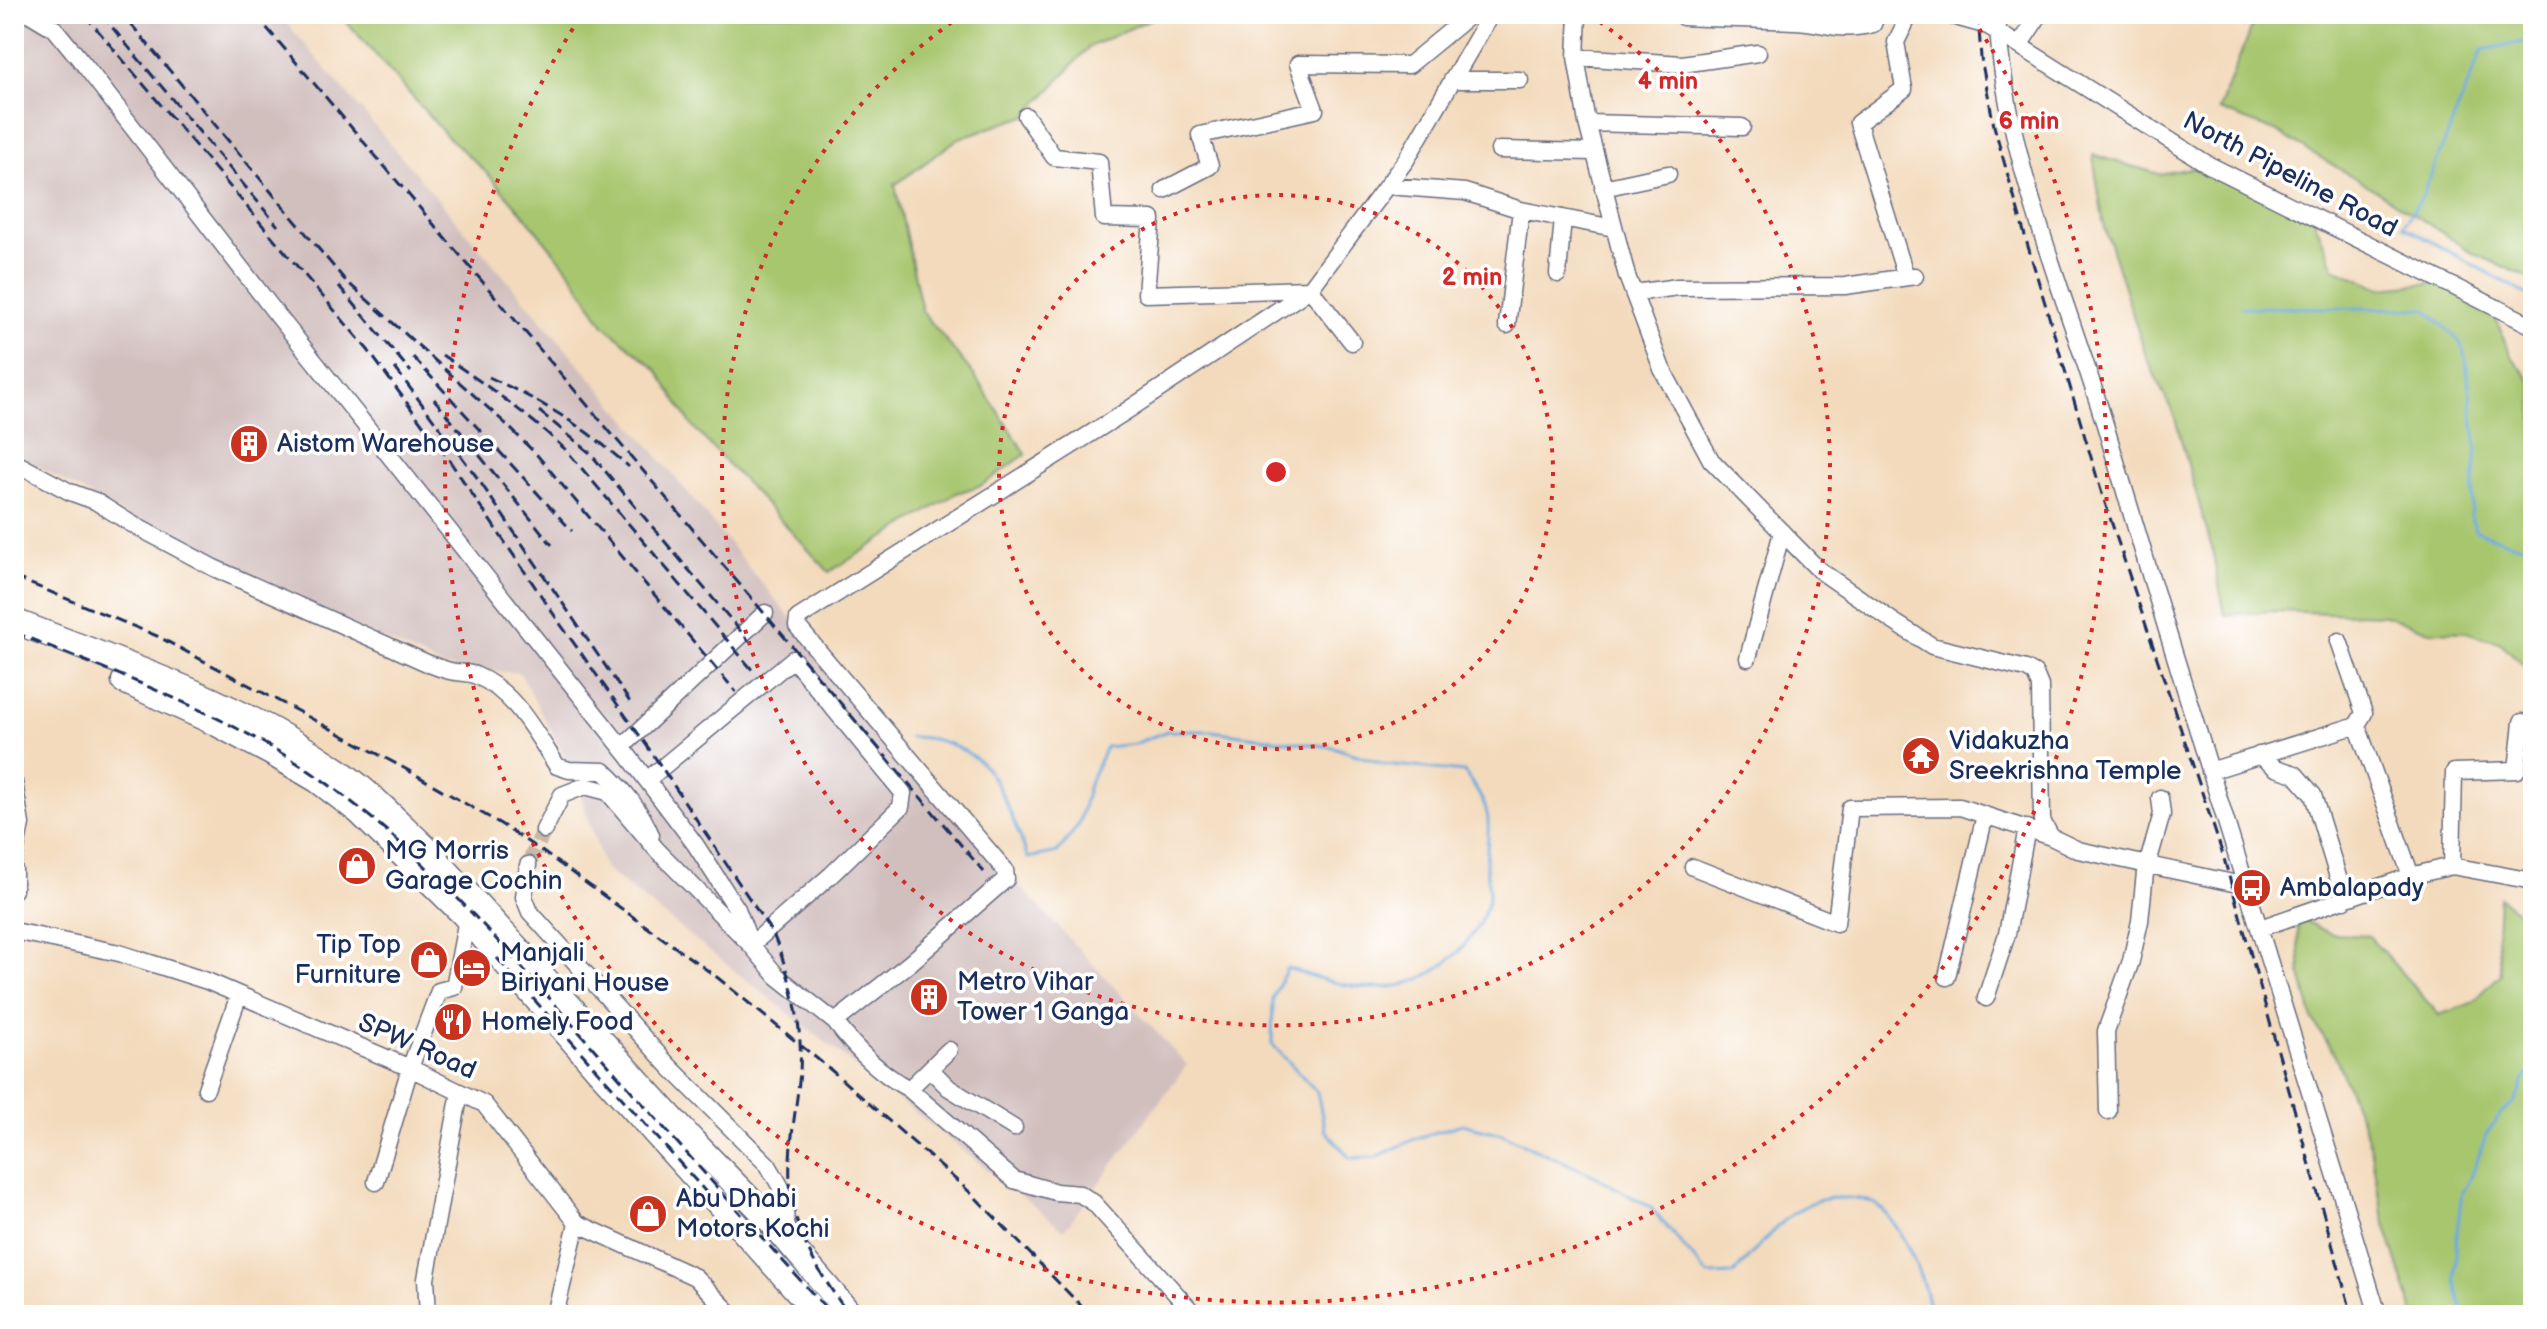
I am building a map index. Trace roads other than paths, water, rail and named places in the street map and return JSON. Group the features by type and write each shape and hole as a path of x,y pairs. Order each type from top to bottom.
{"highway":[{"path":"14,621 175,684 246,717 338,770 381,805 425,847 851,1315"},
{"path":"14,638 149,691 215,723 317,780 359,812 467,919 597,1069 819,1315"}],"street":[{"path":"30,14 55,29 86,67 271,307 622,747 695,844 737,909 751,945"},
{"path":"1164,190 1210,166 1200,135 1315,110 1298,64 1409,65 1466,18 1455,14"},
{"path":"835,1022 910,963 1006,879 1005,870 797,626 798,618 1125,412 1310,289 1406,160 1491,14"},
{"path":"1578,14 1576,57 1587,123 1614,228 1662,369 1711,460 1819,570 1932,646 2026,669 2035,674 2040,686 2042,821 2051,837"},
{"path":"1681,14 1683,17 1754,22 1796,21 1851,30 1873,24 1877,14"},
{"path":"1634,293 1678,287 1845,286 1911,276 1858,123 1904,89 1896,42 1910,14"},
{"name":"North Pipeline Road","path":"1945,14 1978,22 2020,44 2209,165 2533,326"},
{"path":"1997,14 2003,75 2013,128 2041,228 2096,395 2378,1315"},
{"path":"2020,44 2040,14"},
{"path":"1576,57 1682,64 1758,53"},
{"path":"1452,80 1520,80"},
{"path":"1026,116 1054,157 1099,162 1104,218 1152,219 1146,294 1310,289"},
{"path":"1587,123 1742,127"},
{"path":"1499,150 1593,152"},
{"path":"1603,188 1668,174"},
{"path":"1388,186 1465,192 1521,210 1614,228"},
{"path":"1507,325 1521,210"},
{"path":"1558,274 1563,218"},
{"path":"1310,289 1352,342"},
{"path":"14,462 70,492 95,501 214,568 427,663 452,672 471,673 490,682 510,699 557,766 569,770 604,771 620,787 643,815 657,850"},
{"path":"1748,658 1782,532"},
{"path":"622,747 765,613"},
{"path":"2210,771 2357,725 2364,713 2339,641"},
{"path":"647,780 793,659 903,793 901,807 831,875 751,945"},
{"path":"2452,866 2454,772 2517,770 2522,722"},
{"path":"2357,725 2411,876"},
{"path":"2259,755 2276,768 2295,774 2313,795 2345,900"},
{"path":"14,782 21,824 14,859"},
{"path":"544,830 562,795 585,786 608,792 657,850 751,945 777,976 835,1022 860,1053 893,1081 909,1089 1014,1180 1056,1192 1080,1194 1094,1203 1195,1315"},
{"path":"2108,1111 2106,1031 2131,961 2148,864 2162,814 2160,798"},
{"path":"1693,867 1836,923 1850,808 1960,807 2027,828 2078,850 2247,886"},
{"path":"1947,977 1985,815"},
{"path":"1986,998 2007,934 2027,828"},
{"path":"528,865 524,897 530,912 669,1066 768,1165 783,1191 788,1243 779,1271"},
{"path":"2260,928 2411,876 2452,866 2533,881"},
{"path":"14,869 14,890"},
{"path":"376,1182 410,1068 439,991 454,987 467,919"},
{"name":"SPW Road","path":"14,931 119,953 207,981 410,1068 484,1104 577,1223 695,1277 732,1315"},
{"path":"206,1089 239,995"},
{"path":"909,1089 949,1050"},
{"path":"930,1069 949,1088 1014,1128"},
{"path":"428,1315 426,1279 460,1092"},
{"path":"555,1315 577,1223"}],"waterway":[{"path":"2528,295 2403,226 2423,195 2482,50 2528,41 2529,14"},
{"path":"2241,307 2426,309 2459,341 2465,353 2477,448 2471,517 2476,531 2514,544 2533,545"},
{"path":"910,737 947,743 980,762 1001,793 1028,858 1058,852 1079,824 1089,784 1106,747 1134,744 1167,731 1211,731 1333,747 1384,764 1464,772 1481,797 1487,815 1489,894 1480,922 1462,948 1442,966 1421,978 1379,988 1335,983 1287,968 1273,997 1272,1044 1317,1092 1325,1130 1350,1158 1376,1157 1417,1138 1462,1124 1502,1134 1591,1174 1650,1207 1708,1275 1734,1274 1779,1225 1811,1203 1845,1198 1871,1202 1886,1214 1904,1240 1919,1272 1930,1315"},
{"path":"2464,1315 2455,1281 2462,1192 2472,1175 2486,1135 2501,1113 2514,1104 2524,1080 2533,1069"}],"tunnel":[{"path":"528,865 544,830"}],"railway":[{"path":"84,14 368,350 449,460 773,934 790,984 800,1036 800,1072 790,1156 793,1206 808,1250 849,1315"},
{"path":"101,14 278,226"},
{"path":"255,14 984,872"},
{"path":"1978,14 1981,58 1994,126 2027,243 2102,494 2223,855 2352,1315"},
{"path":"130,23 344,279 537,455 736,692"},
{"path":"339,286 411,372"},
{"path":"442,355 522,412 567,451 754,672"},
{"path":"413,357 572,531"},
{"path":"395,368 476,476 632,705"},
{"path":"489,377 563,416 629,467"},
{"path":"434,399 552,545"},
{"path":"539,411 589,452 749,641"},
{"path":"14,577 157,636 404,768 543,852 718,978 831,1070 972,1194 1090,1315"},
{"path":"14,632 157,690 227,723 294,761 375,821 485,927 832,1315"},
{"path":"497,958 712,1199"}],"place":[{"name":"Aistom Warehouse","path":"249,444"},
{"name":"Vidakuzha Sreekrishna Temple","path":"1921,756"},
{"name":"MG Morris Garage Cochin","path":"357,866"},
{"name":"Ambalapady","path":"2252,888"},
{"name":"Tip Top Furniture","path":"429,960"},
{"name":"Manjali Biriyani House","path":"472,968"},
{"name":"Metro Vihar Tower 1 Ganga","path":"929,997"},
{"name":"Homely Food","path":"453,1022"},
{"name":"Abu Dhabi Motors Kochi","path":"648,1214"}]}
